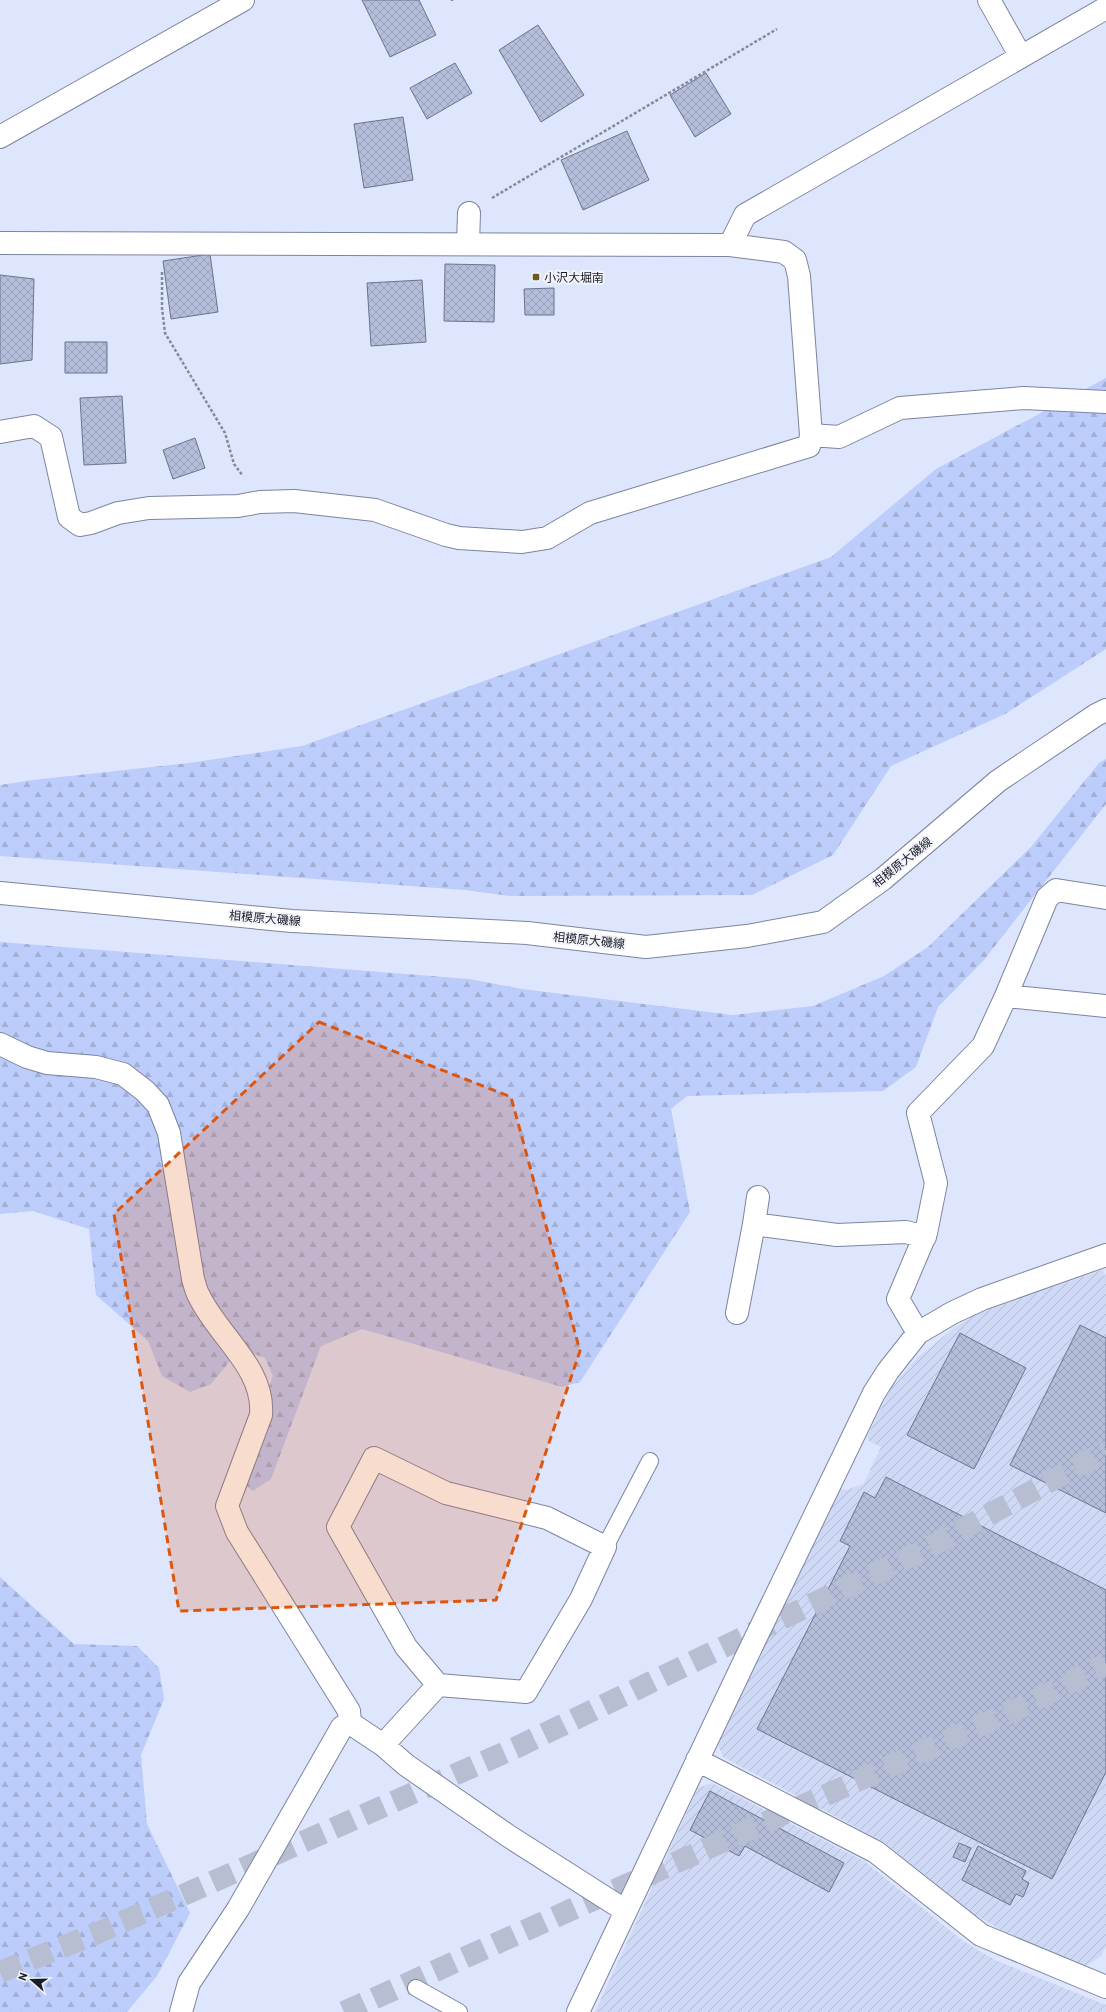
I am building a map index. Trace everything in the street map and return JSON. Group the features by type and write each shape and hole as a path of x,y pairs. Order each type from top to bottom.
{"street":[{"path":"0,137 243,0"},
{"path":"988,0 1021,57"},
{"path":"730,245 745,216 1106,8"},
{"path":"468,244 469,213"},
{"path":"0,243 730,245 784,252 795,260 800,276 811,436 809,446 590,513 547,538 522,542 446,535 375,510 294,501 260,502 238,506 149,508 118,513 91,523 80,524 69,518 51,437 34,426 0,432"},
{"path":"811,436 839,437 900,408 1024,398 1106,402"},
{"name":"相模原大磯線","path":"0,893 292,921 527,933 646,947 747,936 823,922 883,879 998,781 1096,715 1106,710"},
{"path":"918,1333 898,1298 925,1237 936,1183 918,1114 983,1046 1006,996 1047,898 1056,890 1106,898"},
{"path":"1006,996 1106,1006"},
{"path":"0,1044 28,1057 47,1063 96,1067 123,1074 145,1091 158,1105 169,1133 193,1279 198,1296 252,1373 260,1389 262,1403 261,1415 227,1506 238,1532 349,1711 350,1723"},
{"path":"737,1314 758,1197"},
{"path":"754,1224 837,1235 906,1232 925,1237"},
{"path":"578,2012 874,1394 888,1371 918,1333 952,1313 982,1299 1106,1255"},
{"path":"374,1458 446,1493 547,1518 605,1547 581,1599 526,1692 438,1685 406,1648 338,1527 374,1458"},
{"path":"383,1745 438,1685"},
{"path":"350,1723 383,1745 406,1765 508,1835 626,1911"},
{"path":"181,2012 189,1983 238,1909 342,1728 350,1723"},
{"path":"698,1760 876,1852 981,1935 1106,1987"}],"lane":[{"path":"605,1547 650,1461"},
{"path":"416,1988 459,2012"}],"path":[{"path":"469,213 484,202 777,29"},
{"path":"162,243 162,308 165,333 225,433 234,464 260,502"}],"highlighted area":[{"path":"319,1022 511,1097 580,1351 496,1600 179,1611 114,1214"}],"shaded area":[{"path":"1102,1270 1106,1276 1106,1946 1101,1956 1086,1966 1003,1931 972,1913 884,1842 723,1757 716,1740 840,1489 847,1490 864,1483 881,1447 869,1441 867,1437 891,1388 917,1358 954,1328 977,1314"},
{"path":"712,1783 864,1861 963,1941 995,1960 1106,2005 1106,2012 595,2012 698,1788"}],"green space":[{"path":"1106,378 1106,649 1005,714 891,766 833,855 752,895 510,896 465,890 0,856 0,785 189,763 302,746 831,557 936,469"},
{"path":"1106,759 1106,804 984,960 938,1007 916,1067 883,1091 687,1096 671,1109 690,1212 580,1382 562,1387 362,1329 321,1346 271,1479 253,1491 236,1478 273,1376 265,1358 240,1349 211,1384 190,1392 162,1376 148,1341 96,1295 89,1229 33,1211 0,1214 0,942 469,979 522,989 733,1015 813,1006 884,976 928,947 1031,847 1099,763"},
{"path":"0,1577 74,1644 137,1646 159,1668 164,1699 141,1755 147,1824 190,1913 157,1976 127,2012 0,2012"}],"building":[{"path":"362,0 419,0 436,35 390,57"},
{"path":"538,25 584,95 541,122 499,50"},
{"path":"455,63 472,93 427,119 410,88"},
{"path":"706,73 731,114 695,137 670,95"},
{"path":"403,117 413,180 364,188 354,124"},
{"path":"627,131 649,180 583,210 561,160"},
{"path":"210,254 218,312 171,319 163,261"},
{"path":"445,264 495,265 494,322 444,321"},
{"path":"0,275 34,279 32,360 0,364"},
{"path":"422,280 426,342 371,346 367,283"},
{"path":"554,288 554,315 525,315 524,289"},
{"path":"65,342 107,342 107,373 65,373"},
{"path":"122,396 126,463 84,465 80,398"},
{"path":"195,438 205,468 173,479 163,450"},
{"path":"1080,1325 1106,1338 1106,1513 1010,1465"},
{"path":"960,1333 1026,1368 974,1469 907,1435"},
{"path":"886,1477 1106,1590 1106,1772 1052,1879 757,1729 850,1546 840,1541 864,1492 875,1498"},
{"path":"710,1791 844,1863 829,1892 745,1846 739,1856 690,1830"},
{"path":"959,1843 971,1848 965,1862 953,1857"},
{"path":"978,1846 1026,1871 1022,1879 1029,1883 1023,1897 1016,1894 1010,1905 962,1880"}],"tunnel":[{"path":"0,1972 95,1934 515,1748 922,1551 1106,1451"},
{"path":"344,2012 1026,1705 1106,1664"}],"place":[{"name":"小沢大堀南","path":"536,277"}]}
